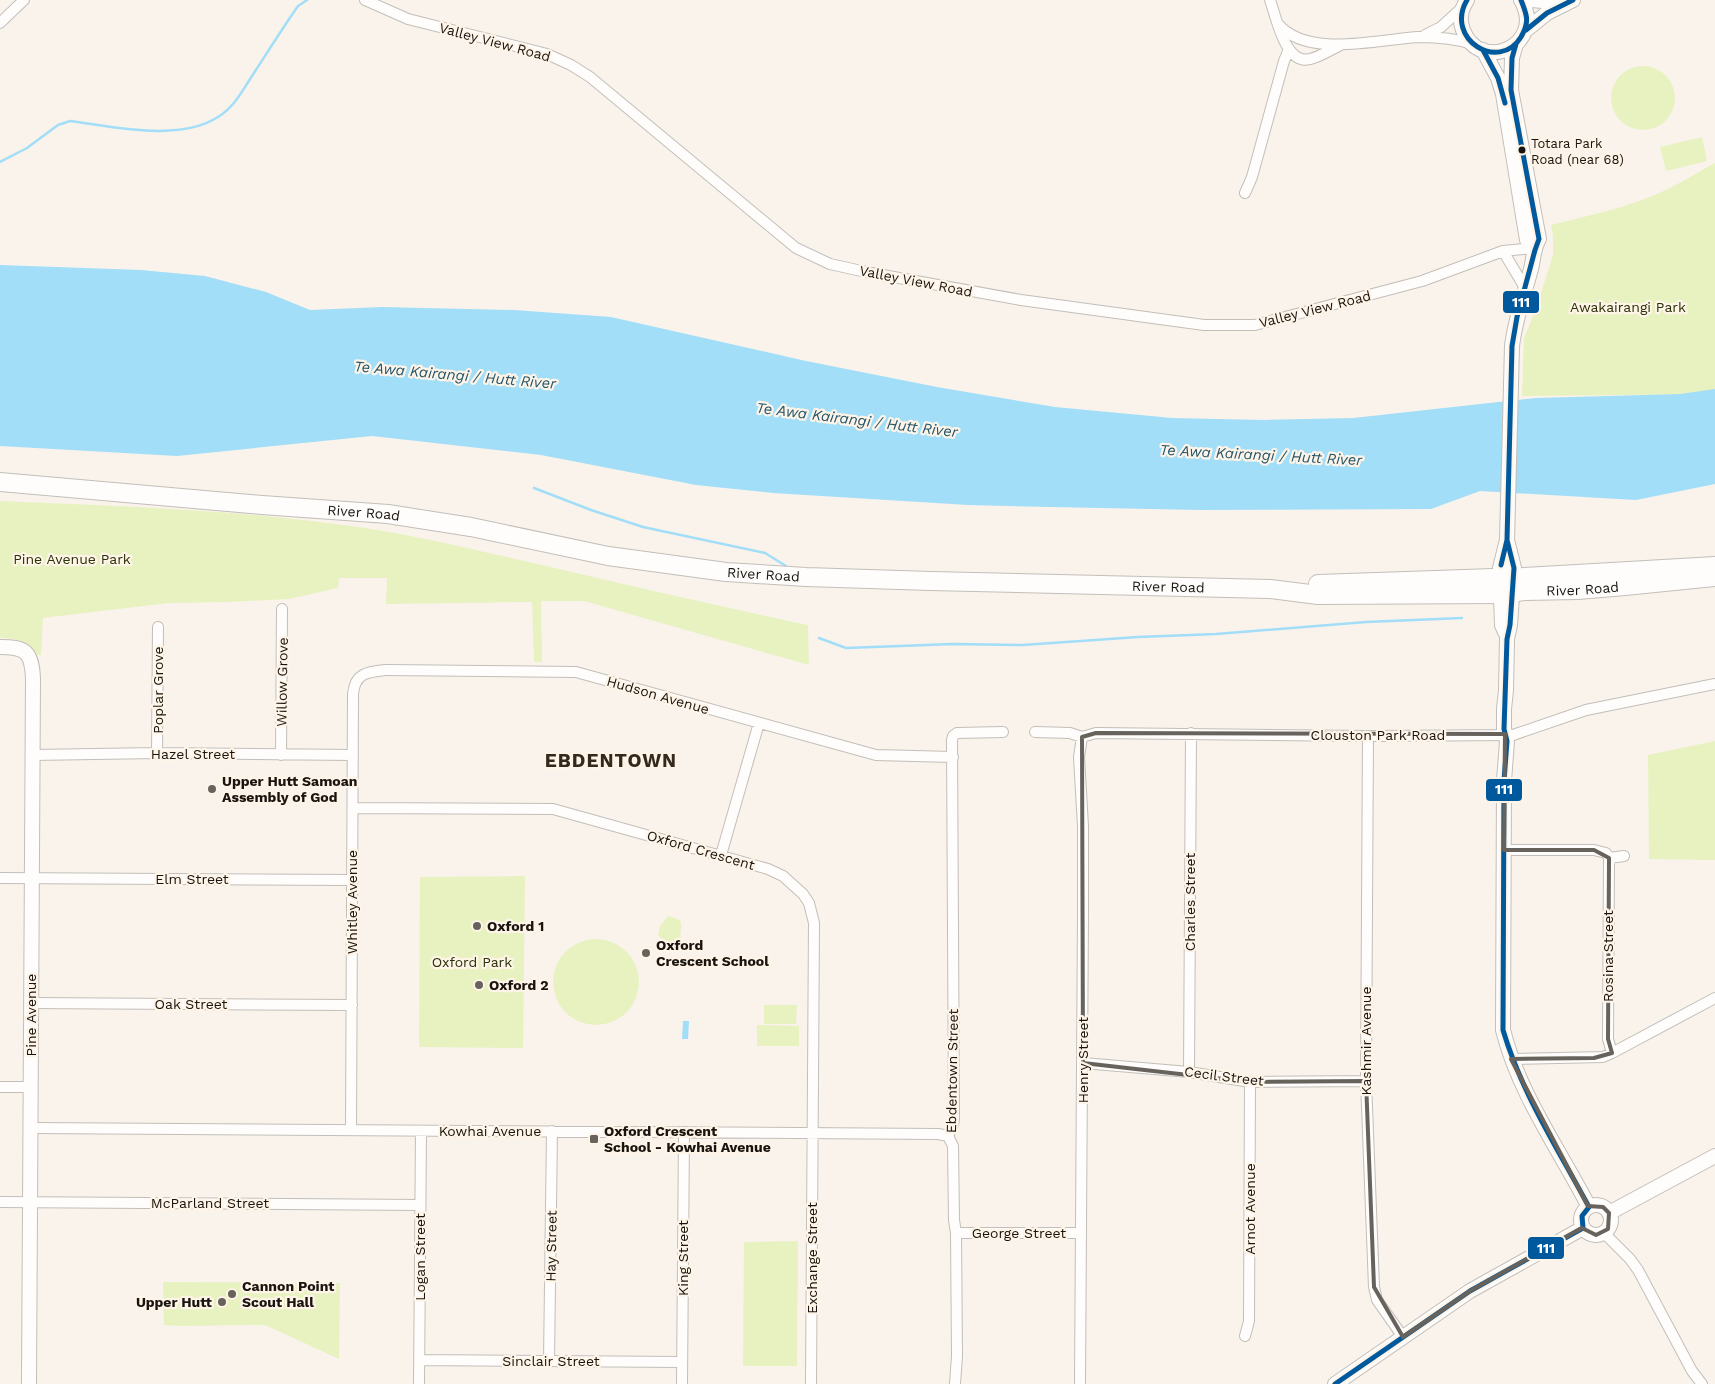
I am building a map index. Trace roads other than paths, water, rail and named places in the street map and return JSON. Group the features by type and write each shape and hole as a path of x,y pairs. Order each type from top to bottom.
{"highway":[{"name":"River Road","path":"0,482 262,505 354,511 471,527 608,556 726,572 806,577 1270,589 1318,596 1507,586 1715,566"},
{"name":"River Road","path":"0,494 262,505"},
{"name":"River Road","path":"1507,586 1578,590 1715,577"}],"street":[{"path":"0,23 24,0"},
{"name":"Valley View Road","path":"365,0 408,19 547,54 571,65 590,77 796,248 830,264 866,272 1021,300 1194,324 1255,325 1422,281 1503,251 1534,248"},
{"path":"1270,0 1282,38 1289,49 1303,60 1309,60 1338,46"},
{"path":"1521,0 1527,14 1526,30"},
{"path":"1532,0 1569,2"},
{"path":"1569,2 1547,13 1526,30 1516,44 1512,58 1511,90 1539,239 1534,248 1532,264 1512,346 1507,540 1514,568 1507,586 1502,625 1507,638 1504,719 1507,746 1504,781 1503,1030 1511,1059 1521,1082 1589,1207"},
{"path":"1419,37 1441,27 1465,3"},
{"path":"1465,3 1461,16 1461,26 1465,36 1477,47 1498,78 1503,94 1527,240 1534,248"},
{"path":"1278,24 1292,37 1338,46 1419,37 1449,38 1500,52 1516,44"},
{"path":"1245,194 1252,177 1289,49"},
{"path":"1503,251 1525,288"},
{"name":"Willow Grove","path":"281,755 282,609"},
{"name":"Poplar Grove","path":"158,627 158,753"},
{"name":"Pine Avenue","path":"0,646 23,650 29,655 33,666 29,1384"},
{"name":"Hudson Avenue","path":"360,676 369,672 386,670 576,672 876,755 953,757"},
{"name":"Whitley Avenue","path":"351,1130 354,689 360,676"},
{"name":"Clouston Park Road","path":"1035,732 1070,733 1082,737 1096,733 1368,736 1513,735 1586,710 1715,684"},
{"path":"721,855 759,723"},
{"name":"Ebdentown Street","path":"955,1384 957,1356 956,1233 954,1220 953,1146 948,1136 954,1126 952,740 957,732 1003,732"},
{"name":"Charles Street","path":"1189,1072 1190,733"},
{"name":"Kashmir Avenue","path":"1368,736 1366,1081 1374,1287 1378,1300 1403,1337"},
{"name":"Henry Street","path":"1080,1384 1083,826 1079,758 1082,737"},
{"name":"Hazel Street","path":"32,755 158,753 353,755"},
{"name":"Oxford Crescent","path":"353,808 553,809 721,855 768,869 783,876 803,894 813,914 812,1132"},
{"path":"1504,850 1594,850 1606,853 1609,858 1624,856"},
{"name":"Rosina Street","path":"1609,858 1608,1039 1612,1054"},
{"name":"Elm Street","path":"0,878 352,880"},
{"path":"1511,1059 1594,1058 1612,1054 1715,998"},
{"name":"Oak Street","path":"31,1004 352,1005"},
{"name":"Cecil Street","path":"1083,1063 1189,1072 1250,1082 1366,1081"},
{"name":"Arnot Avenue","path":"1245,1336 1249,1321 1250,1082"},
{"path":"0,1087 31,1087"},
{"name":"Kowhai Avenue","path":"31,1128 812,1132 938,1134 948,1136"},
{"name":"Logan Street","path":"419,1384 421,1131"},
{"name":"Hay Street","path":"549,1361 552,1131"},
{"name":"King Street","path":"682,1384 684,1132"},
{"name":"Exchange Street","path":"811,1384 812,1132"},
{"path":"1609,1213 1715,1156"},
{"name":"McParland Street","path":"0,1202 420,1204"},
{"path":"1598,1205 1609,1213 1611,1224 1604,1233 1591,1234 1583,1228 1582,1216 1589,1207 1598,1205"},
{"path":"1335,1384 1478,1287 1583,1228"},
{"name":"George Street","path":"956,1233 1081,1233"},
{"path":"1604,1233 1630,1259 1638,1270 1692,1371 1702,1384"},
{"name":"Sinclair Street","path":"419,1360 682,1362"}],"water":[{"name":"Te Awa Kairangi / Hutt River","path":"0,265 141,270 205,276 266,292 310,310 382,307 514,310 611,317 806,361 937,387 1055,407 1172,418 1264,420 1353,418 1536,398 1680,394 1715,389 1715,484 1636,500 1480,491 1431,509 1200,510 1051,507 968,505 773,493 696,485 541,455 372,436 177,456 0,446"},
{"path":"683,1021 689,1021 688,1039 682,1039"}],"waterway":[{"path":"0,162 27,148 58,125 70,121 134,130 156,131 179,130 199,126 218,117 236,101 298,6 307,0"},
{"path":"534,488 591,510 643,527 765,553 786,566"},
{"path":"819,638 846,648 953,644 1023,645 1216,634 1366,622 1462,618"}],"place":[{"name":"Totara Park Road (near 68)","path":"1522,150"},
{"name":"Upper Hutt Samoan Assembly of God","path":"212,789"},
{"name":"Oxford 1","path":"477,926"},
{"name":"Oxford Crescent School","path":"646,953"},
{"name":"Oxford 2","path":"479,985"},
{"name":"Oxford Crescent School - Kowhai Avenue","path":"594,1139"},
{"name":"Cannon Point Scout Hall","path":"232,1294"},
{"name":"Upper Hutt","path":"222,1302"}],"district":[{"name":"EBDENTOWN","path":"611,760"}],"park label":[{"name":"Awakairangi Park","path":"1628,307"},
{"name":"Pine Avenue Park","path":"72,559"},
{"name":"Oxford Park","path":"472,962"}]}
